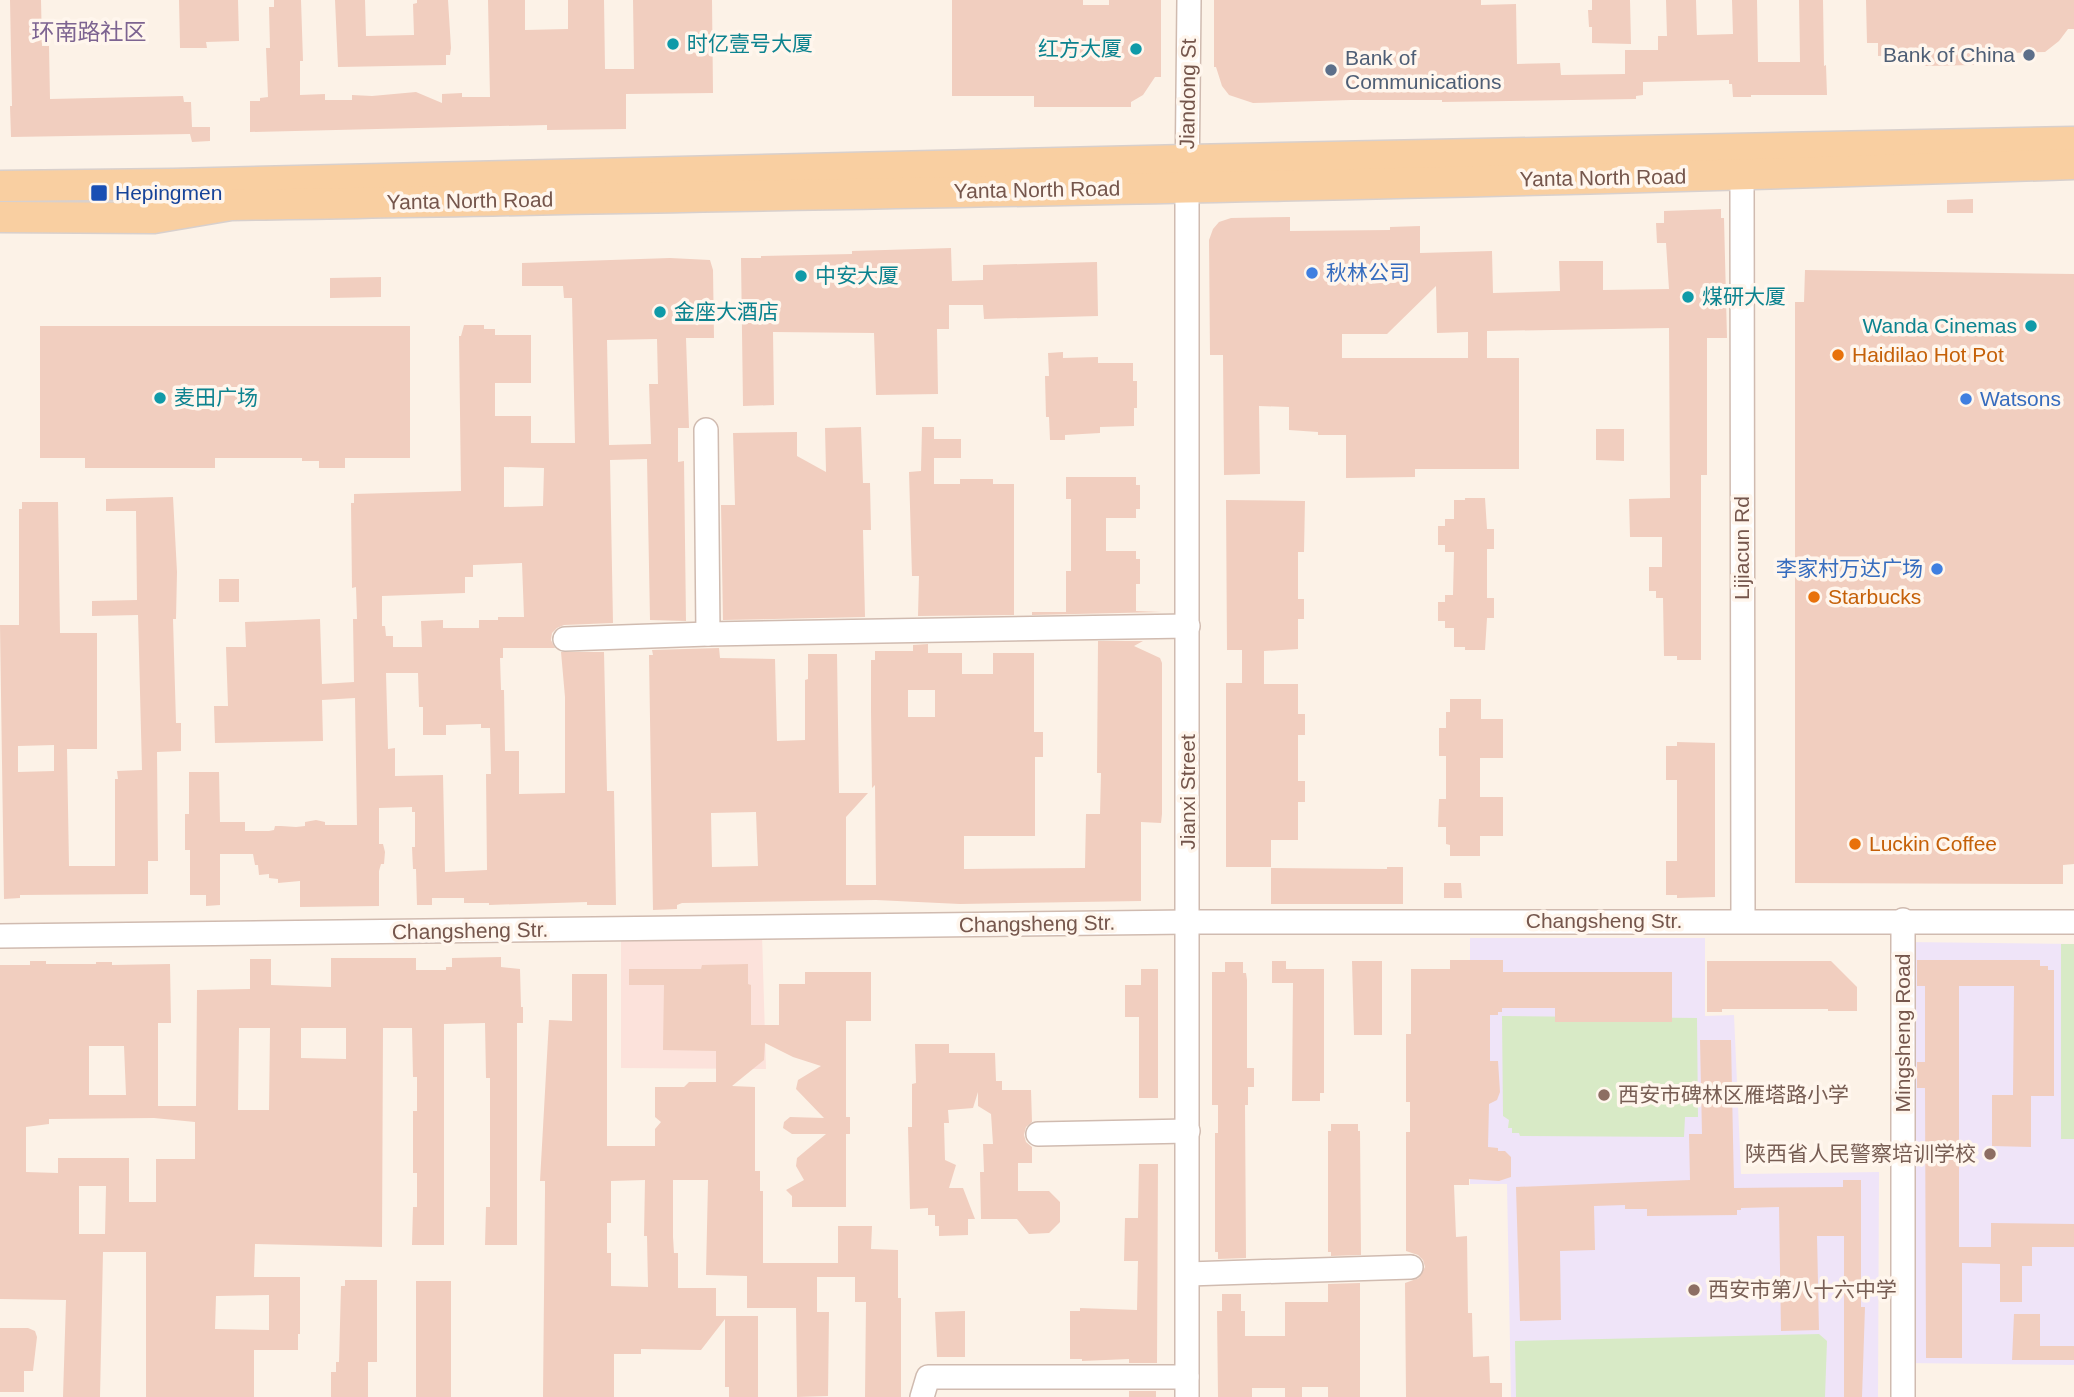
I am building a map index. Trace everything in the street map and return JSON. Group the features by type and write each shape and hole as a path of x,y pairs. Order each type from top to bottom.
{"main road":[{"name":"Yanta North Road","path":"0,217 153,218 231,205 2074,142"},
{"name":"Yanta North Road","path":"0,186 781,171 1742,175 2074,164"}],"street":[{"name":"Jiandong St","path":"1187,174 1189,0"},
{"name":"Jianxi Street","path":"1187,174 1187,1387"},
{"name":"Lijiacun Rd","path":"1742,175 1742,921"},
{"path":"706,430 708,634"},
{"path":"565,639 1188,626"},
{"name":"Mingsheng Road","path":"1903,920 1903,1397"},
{"name":"Changsheng Str.","path":"0,936 1188,922 2074,922"},
{"path":"1038,1134 1188,1130"},
{"path":"1188,1274 1411,1268"},
{"path":"922,1397 928,1377 1187,1387"}],"shaded area":[{"path":"762,935 766,1069 621,1068 621,937"},
{"path":"1470,938 1705,938 1705,1016 1734,1015 1741,1174 1879,1172 1878,1397 1511,1397 1507,1184 1470,1184"},
{"name":"陕西省人民警察培训学校","path":"1907,942 2074,944 2074,1365 1906,1363"}],"green space":[{"path":"2061,944 2074,944 2074,1139 2061,1139"},
{"path":"1502,1016 1697,1018 1698,1117 1685,1117 1684,1137 1520,1136 1519,1133 1512,1133 1512,1128 1508,1128 1509,1120 1503,1116"},
{"path":"1819,1334 1827,1341 1825,1397 1516,1397 1515,1341"}],"building":[{"path":"10,0 41,0 42,46 49,46 50,99 183,96 184,102 191,102 192,127 210,127 210,141 192,142 190,134 11,137"},
{"path":"179,0 238,0 239,41 206,42 207,48 180,48"},
{"path":"274,0 301,0 303,61 300,61 300,95 325,94 325,100 352,100 352,95 416,92 442,103 442,94 462,93 462,97 490,97 488,0 525,0 525,30 568,29 568,0 604,0 605,69 634,69 633,0 712,0 713,93 626,94 626,129 547,130 547,125 250,132 250,101 260,101 260,98 268,97 266,48 270,48 269,7 274,7"},
{"path":"335,0 365,0 366,36 414,35 413,4 417,3 417,0 448,0 451,48 450,55 446,55 446,65 338,67"},
{"path":"952,0 1083,0 1083,5 1109,5 1109,0 1161,0 1161,77 1155,77 1143,95 1131,102 1131,107 1034,107 1034,96 952,96"},
{"path":"1214,0 1481,0 1481,5 1516,4 1517,64 1560,63 1561,75 1625,74 1625,50 1658,50 1658,36 1667,36 1666,0 1696,0 1697,35 1733,34 1732,0 1757,0 1758,62 1800,62 1799,0 1823,0 1827,95 1733,97 1729,80 1643,82 1643,95 1636,96 1636,99 1253,103 1229,95 1214,67"},
{"path":"1592,0 1630,0 1631,44 1592,43 1588,10 1592,10"},
{"path":"1866,0 2074,0 2074,29 2068,29 2059,41 2045,52 2009,53 1974,65 1926,66 1910,55 1878,56 1878,43 1867,43"},
{"path":"1973,199 1973,213 1947,213 1947,200"},
{"path":"1721,209 1721,218 1724,218 1727,338 1707,338 1707,475 1701,475 1701,660 1677,660 1677,656 1664,656 1663,598 1656,598 1656,591 1649,591 1649,567 1662,567 1662,537 1630,537 1629,499 1670,498 1669,328 1487,331 1487,358 1519,358 1519,469 1415,469 1415,477 1346,478 1346,435 1318,435 1318,432 1289,430 1289,407 1259,406 1260,474 1224,475 1223,355 1210,355 1209,240 1219,222 1231,218 1290,217 1290,231 1390,230 1390,227 1420,226 1420,253 1492,251 1493,293 1560,291 1559,261 1603,261 1603,290 1669,289 1666,243 1657,243 1656,223 1664,223 1664,211","holes":["1436,286 1437,333 1468,332 1468,358 1342,358 1342,334 1387,334"]},
{"path":"951,248 952,281 983,280 983,265 1097,262 1098,316 984,319 983,305 949,305 949,329 937,329 938,394 876,395 874,333 773,332 774,405 743,406 741,258"},
{"path":"670,258 710,260 713,270 714,338 686,338 689,428 678,428 678,462 684,461 686,621 650,620 647,459 610,460 613,623 564,625 552,633 551,640 555,648 503,648 503,658 500,658 501,690 504,690 505,751 519,751 519,794 565,793 565,697 561,652 604,652 607,791 614,791 616,905 587,905 587,902 489,905 464,903 464,898 432,898 432,905 417,905 412,847 415,847 415,812 412,812 412,807 379,808 379,844 383,844 385,852 384,864 381,864 379,871 379,906 300,907 300,881 278,883 278,879 269,878 269,874 259,875 253,854 220,854 220,905 206,906 206,895 190,895 190,850 185,850 185,814 189,814 189,772 219,772 220,822 245,822 245,831 269,831 274,830 275,826 305,826 305,822 316,820 325,822 325,825 357,825 355,698 322,700 323,741 215,743 214,706 228,706 226,647 246,647 245,622 320,619 322,684 354,682 353,619 357,619 356,587 352,588 351,503 354,503 354,494 461,491 459,336 464,325 484,325 484,329 495,329 495,335 531,335 531,383 495,383 495,416 531,416 531,443 575,443 572,298 564,298 563,286 522,286 522,263","holes":["657,339 658,384 649,384 651,444 609,445 607,340","504,467 544,468 543,506 504,507","522,563 524,617 479,620 479,628 443,628 443,620 421,621 422,647 393,647 393,636 386,636 385,626 382,626 382,596 465,593 465,577 473,577 473,565","386,673 418,673 419,707 423,707 423,735 446,735 446,725 481,724 481,728 490,728 491,774 486,774 487,870 445,872 443,775 395,776 395,748 388,749"]},
{"name":"李家村万达广场","path":"1805,270 2074,274 2074,864 2063,865 2063,884 1795,883 1795,302 1804,302"},
{"path":"381,277 381,297 330,298 330,278"},
{"name":"麦田广场","path":"40,326 410,326 410,458 345,458 345,468 319,468 319,461 302,461 302,458 215,458 215,468 85,468 85,458 40,458"},
{"path":"1063,352 1063,358 1098,357 1098,363 1133,363 1133,381 1137,381 1134,426 1100,427 1100,433 1065,435 1065,440 1050,440 1049,417 1046,417 1045,376 1049,376 1048,353"},
{"path":"861,427 863,483 870,483 871,530 863,530 865,617 723,620 721,505 735,505 733,433 797,432 797,456 826,472 825,428"},
{"path":"922,427 934,427 934,439 961,439 961,458 934,458 934,484 960,484 960,479 993,479 993,484 1014,484 1014,615 918,616 919,576 912,576 909,472 921,471"},
{"path":"1596,429 1624,429 1624,461 1596,460"},
{"path":"1066,477 1136,477 1136,485 1140,485 1140,509 1136,509 1136,518 1106,518 1106,551 1136,551 1136,559 1140,559 1140,584 1136,584 1136,611 1162,612 1032,615 1032,612 1066,612 1066,571 1071,571 1071,499 1066,499"},
{"path":"173,497 177,572 176,619 173,619 176,723 181,723 181,751 157,752 158,861 148,861 148,894 20,895 20,898 4,899 0,625 19,625 19,509 22,509 22,502 58,502 60,633 97,633 97,749 67,749 69,866 115,866 117,771 142,770 138,615 92,616 92,601 137,600 136,511 106,511 106,499","holes":["54,745 54,771 18,772 18,746"]},
{"path":"1485,498 1487,529 1494,529 1494,549 1487,549 1487,598 1494,598 1494,618 1487,618 1485,650 1454,647 1454,628 1445,628 1445,621 1438,621 1438,602 1445,602 1445,595 1453,595 1454,552 1445,552 1445,545 1438,545 1438,526 1445,526 1445,519 1454,519 1454,500"},
{"path":"1226,500 1305,501 1304,552 1298,552 1298,599 1304,599 1304,619 1298,619 1298,649 1264,651 1264,684 1298,684 1298,714 1305,714 1305,735 1298,735 1298,781 1305,781 1305,802 1298,802 1298,840 1271,840 1271,867 1226,867 1226,683 1242,683 1242,650 1227,650"},
{"path":"219,579 239,579 239,602 219,602"},
{"path":"1098,641 1143,641 1134,646 1160,658 1162,663 1162,814 1161,823 1141,822 1141,901 960,904 876,900 682,903 677,905 677,909 653,910 649,655 653,655 652,650 719,648 720,658 775,659 777,741 805,740 808,654 837,654 839,793 868,793 846,817 846,885 876,885 871,711 871,660 875,660 875,651 913,651 913,645 928,644 928,653 962,653 962,674 993,674 993,653 1034,653 1034,732 1043,732 1043,757 1035,757 1035,836 964,836 964,869 1085,868 1086,814 1100,814 1101,773 1097,773","holes":["908,690 935,690 935,717 908,717","756,812 758,866 712,867 711,813"]},
{"path":"1450,699 1481,699 1481,719 1503,719 1503,758 1480,758 1480,797 1503,797 1503,836 1480,836 1480,856 1450,856 1450,845 1446,844 1446,827 1438,827 1439,799 1446,799 1446,756 1439,756 1439,728 1446,728 1446,712 1450,712"},
{"path":"1677,742 1715,743 1715,897 1677,898 1677,895 1666,895 1666,861 1677,861 1677,780 1666,780 1666,746 1677,746"},
{"path":"1403,867 1403,904 1271,904 1271,868"},
{"path":"1444,883 1461,883 1462,898 1444,898"},
{"path":"501,957 501,967 520,969 523,1023 517,1023 517,1245 485,1245 486,1207 490,1207 490,1078 486,1078 485,1023 444,1024 444,1245 412,1245 413,1207 417,1207 417,1173 413,1173 413,1111 417,1111 417,1077 413,1077 412,1028 383,1028 382,1247 255,1244 254,1277 300,1277 298,1350 254,1350 254,1397 146,1397 146,1252 103,1252 100,1397 63,1397 66,1300 0,1299 0,965 30,965 30,961 46,961 46,964 170,964 171,1023 158,1023 158,1106 196,1106 197,990 250,989 250,959 271,959 271,985 331,987 331,958 416,958 416,970 446,970 446,967 452,967 452,958","holes":["239,1028 270,1028 269,1110 238,1110","301,1028 346,1028 346,1059 301,1058","89,1046 124,1046 126,1095 89,1095","154,1118 195,1122 195,1159 156,1159 156,1202 129,1202 129,1158 58,1158 58,1173 26,1172 26,1127 49,1124 49,1119","79,1186 106,1186 105,1234 79,1234","269,1295 269,1330 215,1329 216,1296"]},
{"path":"1450,960 1503,960 1503,972 1672,972 1672,1022 1555,1022 1555,1008 1502,1008 1498,1015 1490,1015 1490,1061 1498,1061 1500,1092 1497,1100 1489,1104 1488,1147 1505,1151 1511,1157 1511,1177 1499,1181 1469,1179 1469,1185 1454,1185 1456,1237 1467,1236 1468,1313 1472,1313 1473,1357 1489,1356 1490,1383 1502,1383 1502,1397 1406,1397 1405,1283 1419,1278 1425,1267 1418,1255 1406,1251 1406,1132 1410,1132 1410,1102 1406,1102 1406,1034 1411,1034 1411,969 1450,969"},
{"path":"1917,960 2040,960 2040,966 2048,966 2048,970 2054,970 2054,1096 2031,1096 2031,1147 1992,1146 1992,1095 2013,1095 2014,986 1959,986 1959,1247 1991,1247 1991,1223 2074,1224 2074,1247 2032,1247 2032,1266 2022,1266 2022,1302 2000,1302 2000,1264 1962,1263 1962,1358 1926,1358 1925,1088 1917,1088 1917,1062 1925,1062 1925,986 1917,986"},
{"path":"1272,961 1286,961 1286,969 1324,969 1324,1093 1320,1093 1320,1101 1292,1101 1293,983 1272,983"},
{"path":"1352,961 1382,961 1382,1035 1354,1035"},
{"path":"1707,961 1831,961 1857,987 1857,1011 1722,1009 1722,1012 1707,1012"},
{"path":"1225,962 1243,962 1243,973 1246,973 1247,1068 1254,1068 1254,1087 1248,1087 1248,1105 1245,1105 1246,1258 1218,1259 1218,1252 1215,1252 1215,1133 1218,1133 1218,1105 1212,1105 1212,972 1225,972"},
{"path":"748,964 751,1025 779,1025 779,984 805,984 805,972 871,972 871,1021 846,1021 846,1117 850,1117 850,1134 846,1134 846,1207 792,1207 792,1196 786,1190 804,1180 796,1166 797,1158 826,1134 792,1134 783,1128 784,1122 790,1117 824,1118 796,1089 798,1080 821,1066 793,1057 765,1043 764,1060 732,1086 755,1087 755,1171 760,1171 760,1191 763,1191 763,1263 838,1263 838,1226 872,1226 871,1249 898,1250 901,1397 865,1397 866,1302 855,1302 855,1277 817,1277 817,1312 829,1312 828,1396 797,1397 796,1308 747,1308 747,1276 706,1275 708,1180 673,1180 673,1237 674,1253 678,1253 678,1288 716,1288 716,1316 758,1316 758,1397 729,1397 729,1387 725,1387 725,1319 701,1350 641,1349 641,1354 614,1354 614,1397 543,1397 545,1181 540,1181 549,1020 572,1021 572,974 607,974 607,1146 655,1146 655,1129 661,1122 655,1117 655,1087 684,1087 689,1082 716,1082 716,1051 663,1050 664,985 629,985 629,969 701,969 702,965","holes":["645,1180 644,1236 647,1236 648,1287 611,1286 611,1253 607,1253 607,1223 611,1223 611,1181"]},
{"path":"1141,969 1158,969 1158,1098 1139,1098 1139,1017 1125,1017 1125,985 1141,985"},
{"path":"1700,1040 1731,1040 1734,1188 1843,1187 1843,1180 1861,1180 1861,1307 1865,1307 1862,1397 1844,1397 1844,1236 1817,1236 1819,1330 1781,1331 1779,1207 1741,1208 1737,1210 1737,1215 1647,1216 1647,1209 1625,1209 1625,1205 1594,1206 1595,1250 1560,1251 1561,1320 1520,1321 1516,1187 1690,1180 1689,1134 1702,1134"},
{"path":"915,1044 949,1044 949,1053 995,1053 996,1081 1002,1081 1002,1090 1031,1090 1032,1122 1026,1127 1024,1135 1026,1142 1032,1147 1032,1163 1018,1163 1018,1191 1049,1191 1060,1202 1060,1222 1049,1233 1029,1234 1017,1219 981,1219 980,1172 984,1172 983,1144 993,1144 991,1114 978,1106 978,1092 973,1108 948,1110 949,1123 944,1123 945,1160 956,1165 949,1188 963,1188 975,1219 968,1219 968,1235 939,1236 935,1215 928,1215 928,1208 910,1209 908,1127 912,1127 912,1084 916,1083"},
{"path":"1331,1124 1358,1124 1360,1131 1361,1255 1331,1256 1331,1252 1328,1252 1328,1131 1331,1131"},
{"path":"1139,1164 1158,1164 1157,1363 1129,1363 1129,1359 1070,1359 1070,1311 1080,1311 1080,1308 1137,1310 1138,1261 1124,1261 1125,1218 1138,1218"},
{"path":"345,1280 377,1280 377,1362 368,1362 368,1397 331,1397 331,1372 336,1372 336,1362 339,1362 341,1286 345,1286"},
{"path":"416,1281 451,1281 451,1397 416,1397"},
{"path":"1360,1283 1360,1397 1328,1397 1328,1387 1302,1387 1302,1397 1285,1397 1285,1388 1252,1388 1252,1397 1218,1397 1217,1311 1222,1311 1222,1294 1241,1294 1241,1311 1245,1311 1245,1336 1285,1336 1285,1302 1328,1302 1328,1284"},
{"path":"965,1311 965,1357 937,1357 935,1312"},
{"path":"2014,1314 2040,1314 2040,1346 2074,1346 2074,1360 2012,1360"},
{"path":"0,1328 28,1328 35,1331 37,1337 33,1371 24,1371 24,1392 0,1392"},
{"path":"1129,1391 1156,1391 1156,1397 1129,1397"}],"place":[{"name":"时亿壹号大厦","path":"673,44"},
{"name":"红方大厦","path":"1136,49"},
{"name":"Bank of China","path":"2029,55"},
{"name":"Bank of Communications","path":"1331,70"},
{"name":"Hepingmen","path":"99,193"},
{"name":"秋林公司","path":"1312,273"},
{"name":"中安大厦","path":"801,276"},
{"name":"煤研大厦","path":"1688,297"},
{"name":"金座大酒店","path":"660,312"},
{"name":"Wanda Cinemas","path":"2031,326"},
{"name":"Haidilao Hot Pot","path":"1838,355"},
{"name":"麦田广场","path":"160,398"},
{"name":"Watsons","path":"1966,399"},
{"name":"李家村万达广场","path":"1937,569"},
{"name":"Starbucks","path":"1814,597"},
{"name":"Luckin Coffee","path":"1855,844"},
{"name":"西安市碑林区雁塔路小学","path":"1604,1095"},
{"name":"陕西省人民警察培训学校","path":"1990,1154"},
{"name":"西安市第八十六中学","path":"1694,1290"}],"district":[{"name":"环南路社区","path":"89,32"}]}
